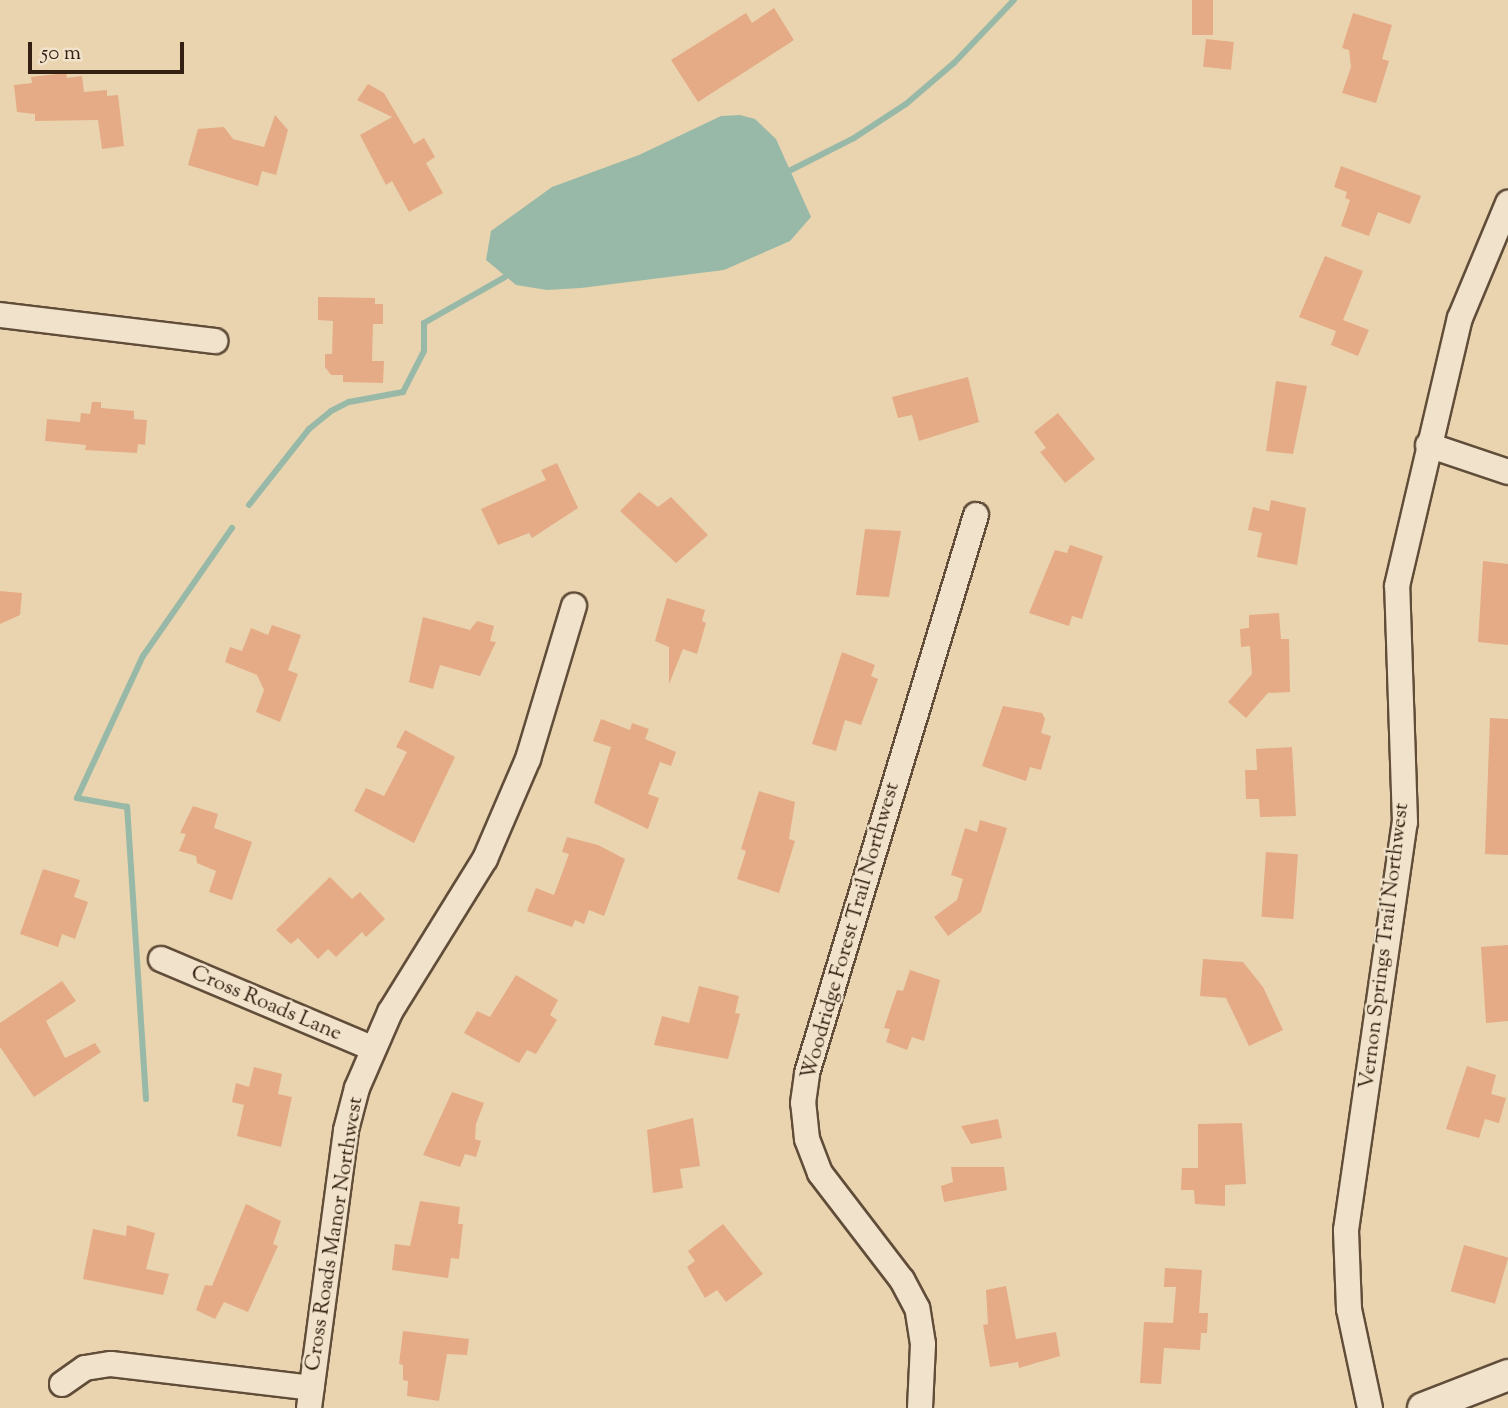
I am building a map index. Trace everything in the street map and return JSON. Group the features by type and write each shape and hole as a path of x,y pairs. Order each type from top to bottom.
{"street":[{"name":"Vernon Springs Trail Northwest","path":"1370,1408 1349,1308 1346,1230 1405,822 1397,586 1460,318 1508,203"},
{"path":"0,315 215,341"},
{"path":"1428,445 1508,472"},
{"name":"Woodridge Forest Trail Northwest","path":"920,1408 923,1344 916,1308 902,1280 820,1172 807,1139 803,1103 807,1073 976,516"},
{"name":"Cross Roads Manor Northwest","path":"311,1398 346,1130 372,1048 485,859 528,759 574,606"},
{"name":"Cross Roads Lane","path":"161,959 372,1048"},
{"path":"62,1384 85,1368 111,1364 311,1398"},
{"path":"1423,1408 1508,1375"}],"shaded area":[{"path":"740,115 755,119 776,139 811,217 790,241 724,270 581,288 547,290 516,285 486,260 491,231 552,187 639,155 721,116"}],"building":[{"path":"1192,0 1213,0 1213,35 1192,35"},
{"path":"774,8 794,40 698,102 671,60 746,13 752,23"},
{"path":"1353,13 1392,25 1382,59 1389,61 1376,103 1342,93 1351,67 1349,50 1342,48"},
{"path":"1206,39 1234,42 1231,70 1203,67"},
{"path":"66,73 67,78 82,76 84,92 107,90 107,96 118,95 124,146 102,149 98,120 35,121 35,114 17,112 14,85 32,83 31,77"},
{"path":"368,84 384,93 414,144 424,138 435,157 426,163 443,193 409,212 392,181 386,185 360,135 392,117 357,100"},
{"path":"275,115 288,130 276,175 262,171 258,186 188,165 198,129 224,127 233,139 264,147"},
{"path":"1341,166 1421,196 1410,224 1378,212 1369,236 1341,226 1350,200 1345,198 1347,192 1334,187"},
{"path":"1325,256 1363,271 1343,320 1369,330 1358,356 1331,345 1336,331 1299,317"},
{"path":"318,297 375,298 375,304 383,304 383,324 373,324 372,361 384,361 383,383 343,382 343,375 331,375 325,367 325,354 332,354 333,321 318,320"},
{"path":"968,377 979,422 919,441 912,415 898,418 892,397"},
{"path":"1276,381 1307,386 1293,454 1266,451"},
{"path":"92,402 101,402 101,408 134,411 134,419 147,420 145,445 138,444 137,453 85,450 86,445 45,441 47,419 80,422 81,413 90,414"},
{"path":"1058,413 1095,459 1065,483 1040,452 1046,448 1034,432"},
{"path":"557,463 578,508 532,538 529,533 498,545 481,509 546,480 541,470"},
{"path":"639,492 658,507 671,497 708,535 676,563 620,511"},
{"path":"1271,500 1306,508 1297,565 1257,557 1262,533 1248,530 1253,507 1269,511"},
{"path":"865,529 901,531 889,597 856,595"},
{"path":"1070,545 1103,556 1082,619 1072,616 1069,626 1029,613 1055,550 1067,553"},
{"path":"1483,561 1508,564 1508,645 1478,642"},
{"path":"0,591 22,593 20,615 0,624"},
{"path":"667,598 705,610 702,621 706,623 697,654 683,649 669,684 669,647 655,641"},
{"path":"1279,613 1281,639 1289,639 1290,692 1268,693 1246,718 1228,702 1252,674 1250,646 1241,647 1240,629 1249,628 1249,615"},
{"path":"423,617 470,630 477,621 494,626 490,641 496,642 480,676 440,665 433,689 409,682"},
{"path":"272,625 301,635 288,670 298,674 280,722 256,712 264,690 257,675 225,662 230,647 242,651 251,628 268,635"},
{"path":"842,652 875,665 871,676 878,679 861,725 845,720 836,751 812,744"},
{"path":"1003,706 1042,713 1045,719 1041,733 1051,736 1041,770 1030,767 1026,781 982,766"},
{"path":"1490,718 1508,719 1508,855 1485,854"},
{"path":"601,719 630,730 632,723 649,729 645,739 676,752 671,766 660,762 648,794 659,798 648,829 594,803 611,747 593,741"},
{"path":"405,730 455,757 414,843 354,811 366,788 384,796 407,752 396,747"},
{"path":"1292,747 1296,816 1260,817 1259,799 1246,799 1245,770 1257,770 1256,749"},
{"path":"759,791 795,802 789,839 795,841 779,893 737,879 746,851 741,849"},
{"path":"193,806 218,814 214,828 252,842 232,900 209,892 216,871 197,863 196,856 179,851 186,834 180,833"},
{"path":"980,820 1007,828 981,912 948,936 934,917 957,900 963,879 951,875 965,828 977,832"},
{"path":"567,837 598,845 625,859 604,916 589,910 584,924 575,920 572,927 527,911 536,888 554,895 569,854 562,852"},
{"path":"1266,852 1298,854 1293,919 1261,917"},
{"path":"43,869 80,880 74,897 88,902 75,939 62,934 58,947 20,934"},
{"path":"330,877 352,899 360,892 385,919 366,937 362,932 336,957 328,949 318,959 298,938 291,944 276,930"},
{"path":"1508,945 1508,1021 1486,1023 1481,947"},
{"path":"1203,959 1243,962 1263,987 1283,1030 1249,1046 1226,998 1200,996"},
{"path":"910,970 940,980 924,1041 912,1037 907,1050 886,1042 890,1029 884,1028 897,990 903,991"},
{"path":"516,975 558,1000 550,1015 557,1020 536,1054 527,1050 519,1063 464,1033 477,1011 490,1017"},
{"path":"62,981 76,1001 46,1021 65,1058 95,1043 101,1052 34,1097 0,1047 0,1023"},
{"path":"699,986 739,996 735,1013 740,1014 728,1059 654,1045 662,1016 689,1023"},
{"path":"1467,1066 1496,1075 1491,1094 1506,1098 1499,1123 1485,1119 1479,1138 1446,1129"},
{"path":"254,1067 282,1074 278,1094 292,1097 281,1147 237,1136 244,1105 232,1102 236,1083 249,1087"},
{"path":"452,1092 484,1103 476,1124 475,1139 481,1141 476,1157 465,1154 460,1167 423,1155"},
{"path":"693,1118 700,1166 680,1169 683,1188 653,1193 647,1130"},
{"path":"998,1119 1002,1138 971,1144 961,1126"},
{"path":"1242,1123 1246,1184 1225,1185 1225,1206 1195,1204 1194,1190 1181,1190 1182,1168 1198,1168 1198,1124"},
{"path":"951,1167 1004,1167 1007,1190 944,1202 941,1186 953,1182"},
{"path":"420,1201 460,1207 458,1224 463,1224 459,1259 451,1258 448,1278 392,1270 395,1244 410,1246"},
{"path":"246,1204 281,1221 273,1244 278,1246 248,1312 224,1302 215,1319 196,1310 205,1285 212,1286"},
{"path":"723,1224 763,1274 726,1302 717,1290 705,1298 687,1267 695,1261 688,1251"},
{"path":"127,1225 155,1233 146,1269 169,1274 163,1295 83,1279 93,1229 126,1236"},
{"path":"1464,1245 1508,1258 1495,1304 1451,1291"},
{"path":"1165,1268 1202,1270 1199,1313 1208,1313 1207,1333 1201,1333 1200,1350 1164,1348 1161,1384 1140,1383 1144,1322 1173,1323 1176,1287 1164,1287"},
{"path":"1006,1286 1016,1339 1056,1332 1060,1356 1019,1368 1018,1362 990,1367 983,1325 988,1324 986,1290"},
{"path":"403,1331 469,1339 467,1355 447,1354 439,1401 407,1396 408,1381 403,1380 403,1365 399,1364"}],"waterway":[{"path":"791,170 854,138 906,104 954,63 1014,0"},
{"path":"249,505 309,429 331,411 349,402 403,392 424,351 424,323 505,277"},
{"path":"146,1099 127,807 77,798 143,656 232,528"}]}
